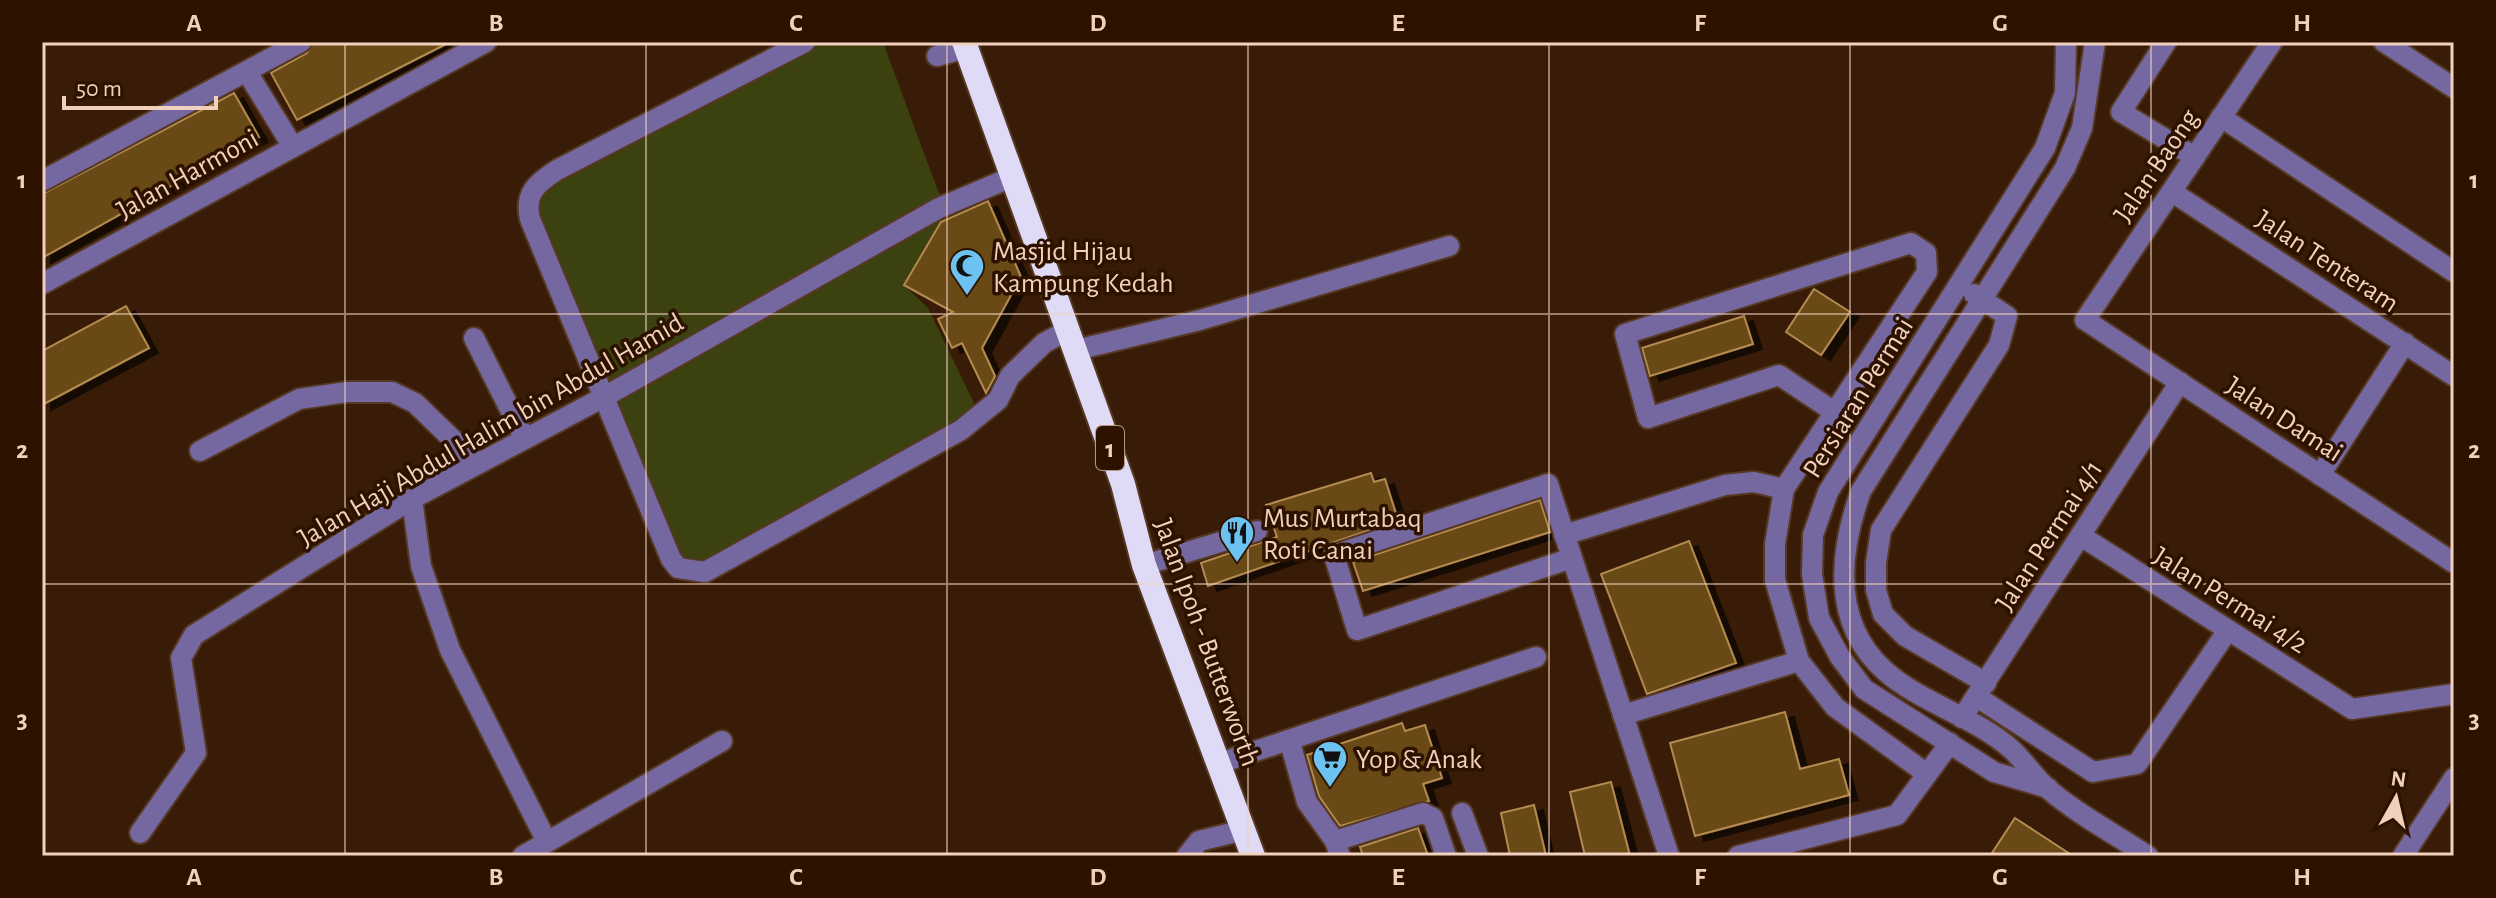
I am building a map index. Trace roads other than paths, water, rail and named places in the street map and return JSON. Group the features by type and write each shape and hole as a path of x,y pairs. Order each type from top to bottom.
{"highway":[{"name":"Jalan Ipoh - Butterworth","path":"965,45 1123,484 1144,565 1253,856"}],"street":[{"path":"42,181 301,42"},
{"name":"Jalan Harmoni","path":"42,284 486,42"},
{"path":"805,42 557,170 536,183 530,193 527,207 530,219 671,559 678,568 705,572 961,430 998,400 1010,376 1044,343 1200,320 1449,246"},
{"name":"Persiaran Permai","path":"2048,788 1994,772 1864,689 1840,657 1819,618 1812,574 1813,535 1828,492 2045,148 2065,93 2066,42"},
{"name":"Persiaran Permai","path":"2048,788 2009,747 1885,671 1859,639 1845,605 1842,566 1848,526 1861,491 2065,168 2082,128 2095,42"},
{"path":"2166,42 2121,112 2195,157"},
{"name":"Jalan Baong","path":"2085,320 2272,42"},
{"path":"2384,42 2454,88"},
{"path":"937,56 965,45"},
{"path":"247,72 293,147"},
{"path":"2221,117 2454,272"},
{"name":"Jalan Haji Abdul Halim bin Abdul Hamid","path":"140,833 196,753 181,658 194,635 412,499 604,397 957,189 1012,177"},
{"name":"Jalan Tenteram","path":"2172,192 2454,376"},
{"path":"1833,411 1779,375 1648,418 1625,334 1911,243 1926,253 1927,272 1784,489 1775,544 1775,580 1799,661 1835,707 1927,774"},
{"path":"1960,285 2007,316 1999,345 1881,530 1876,590 1883,614 1905,636 2093,772 2137,764 2228,630"},
{"name":"Jalan Damai","path":"2085,320 2454,563"},
{"path":"474,338 525,439"},
{"path":"2320,475 2405,343"},
{"name":"Jalan Permai 4/1","path":"1962,718 2180,382"},
{"path":"200,451 299,399 347,392 392,392 415,403 477,463"},
{"path":"1564,535 1725,485 1754,482 1784,489"},
{"path":"1572,558 1357,630 1334,555 1548,484 1669,856"},
{"path":"412,499 421,566 450,650 547,842"},
{"path":"1144,565 1257,531"},
{"name":"Jalan Permai 4/2","path":"2081,536 2352,709 2454,694"},
{"path":"1220,763 1536,657"},
{"path":"1623,715 1799,661"},
{"path":"523,856 722,741"},
{"path":"1286,743 1291,746 1307,802 1337,849 1423,813 1433,818 1446,856"},
{"path":"1738,856 1897,815 1950,743"},
{"path":"2403,856 2454,778"},
{"path":"2048,788 2148,856"},
{"path":"1462,813 1478,856"},
{"path":"1187,856 1199,841 1244,830"}],"place":[{"name":"Masjid Hijau Kampung Kedah","path":"967,297"},
{"name":"Mus Murtabaq Roti Canai","path":"1237,564"},
{"name":"Yop & Anak","path":"1330,789"}]}
